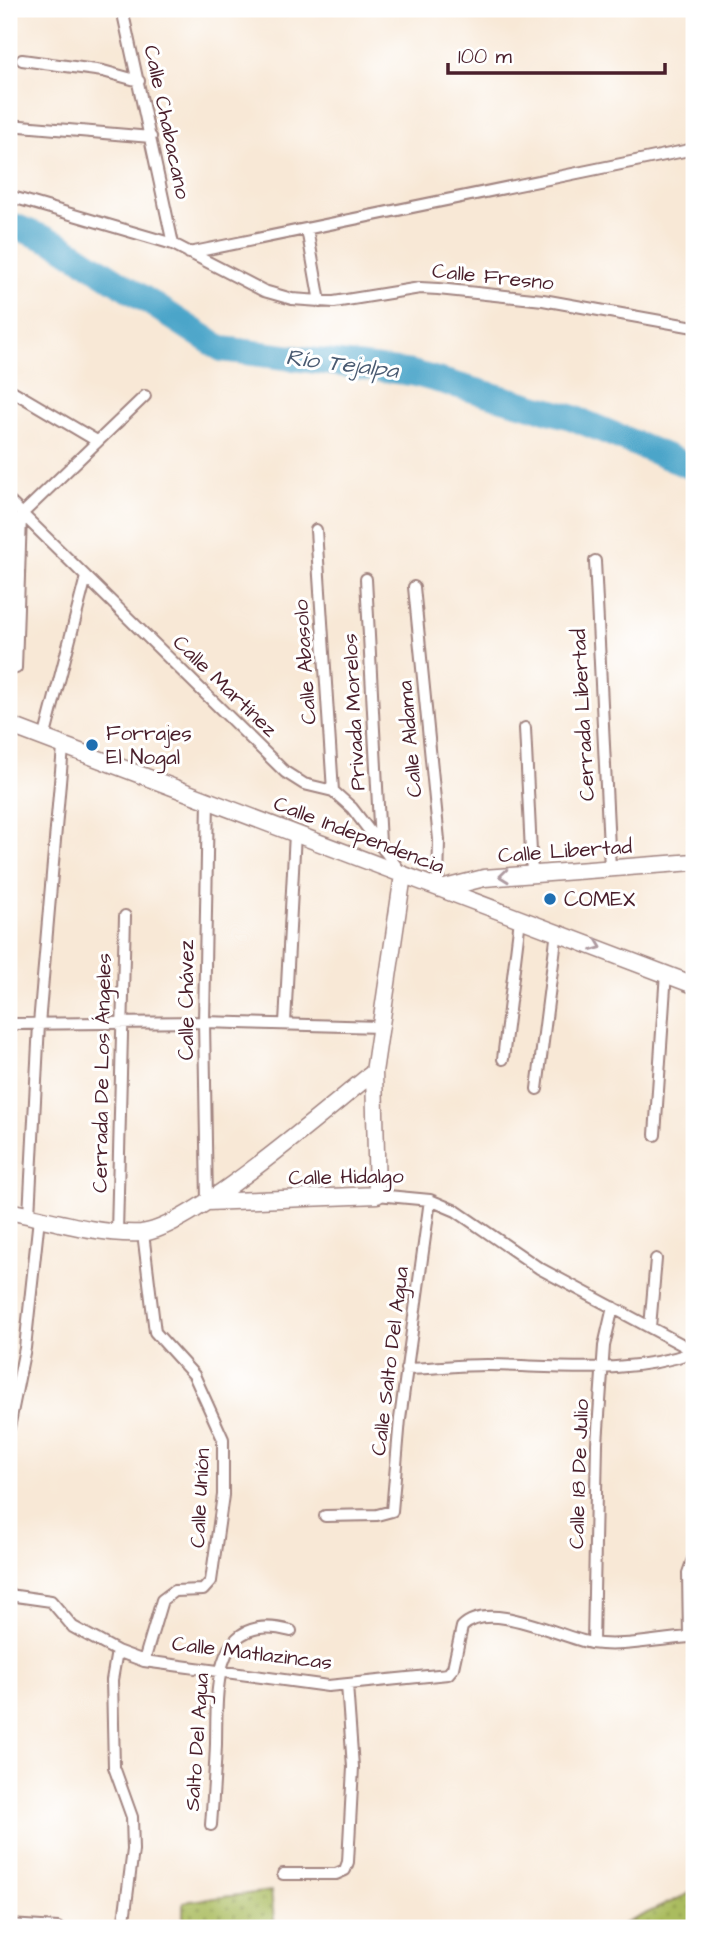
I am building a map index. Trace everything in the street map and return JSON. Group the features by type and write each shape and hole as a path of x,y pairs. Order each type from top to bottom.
{"main road":[{"name":"Calle Independencia","path":"9,725 63,748 208,799 403,875 666,972 694,985"},
{"name":"Calle Libertad","path":"439,888 468,881 532,873 694,862"},
{"path":"377,1195 374,1072 403,875"},
{"path":"207,1202 374,1072"},
{"name":"Calle Hidalgo","path":"9,1211 117,1232 143,1233 165,1226 207,1202 377,1195"}],"street":[{"name":"Calle Chabacano","path":"122,9 173,244"},
{"path":"22,60 103,71 139,80"},
{"path":"9,125 151,138"},
{"path":"189,253 694,149"},
{"name":"Calle Fresno","path":"9,196 173,244 271,293 320,302 420,288 438,289 543,300 694,327"},
{"path":"307,229 320,302"},
{"path":"9,389 97,441"},
{"path":"16,668 21,515 145,396"},
{"name":"Calle Martínez","path":"9,501 285,772 304,784 332,791 352,808 403,875"},
{"name":"Calle Abasolo","path":"316,530 332,791"},
{"name":"Cerrada Libertad","path":"594,561 610,868"},
{"path":"44,739 86,577"},
{"name":"Privada Morelos","path":"366,579 380,843"},
{"name":"Calle Aldama","path":"414,587 439,840 439,888"},
{"path":"525,728 532,873"},
{"path":"9,1428 25,1348 34,1216 39,1024 63,748"},
{"name":"Calle Chávez","path":"207,1202 204,1022 208,799"},
{"path":"285,1023 295,834"},
{"name":"Cerrada De Los Ángeles","path":"117,1232 125,916"},
{"path":"502,1059 520,919"},
{"path":"537,1089 556,931"},
{"path":"655,1135 666,972"},
{"path":"9,1024 124,1025 204,1022 380,1027"},
{"name":"Calle Hidalgo","path":"377,1195 430,1200 456,1211 539,1268 694,1352"},
{"name":"Calle Salto Del Agua","path":"325,1516 377,1515 392,1511 406,1369 430,1200"},
{"name":"Calle Unión","path":"143,1233 155,1332 194,1375 225,1450 222,1507 211,1581 203,1590 174,1591 162,1600 145,1661"},
{"path":"650,1327 656,1259"},
{"name":"Calle 18 De Julio","path":"593,1643 596,1473 603,1368 613,1307"},
{"path":"406,1369 488,1365 603,1368 653,1364 694,1352"},
{"path":"593,1643 692,1637 688,1573 694,1556"},
{"name":"Calle Matlazincas","path":"9,1595 51,1601 73,1627 117,1651 145,1661 298,1683 347,1685 448,1674 453,1668 462,1627 478,1618 546,1627 593,1643"},
{"name":"Salto Del Agua","path":"211,1825 218,1672 238,1638 250,1630 272,1626 291,1631"},
{"path":"117,1651 111,1680 114,1767 132,1817 133,1850 123,1928"},
{"path":"283,1874 336,1874 345,1870 348,1862 354,1767 347,1685"},
{"path":"9,1925 58,1928"}],"green space":[{"path":"271,1891 275,1928 183,1928 183,1902"},
{"path":"694,1891 694,1928 615,1928"}],"waterway":[{"name":"Río Tejalpa","path":"9,224 59,244 222,349 412,373 571,417 694,468"}],"place":[{"name":"Forrajes El Nogal","path":"92,745"},
{"name":"COMEX","path":"550,899"}]}
